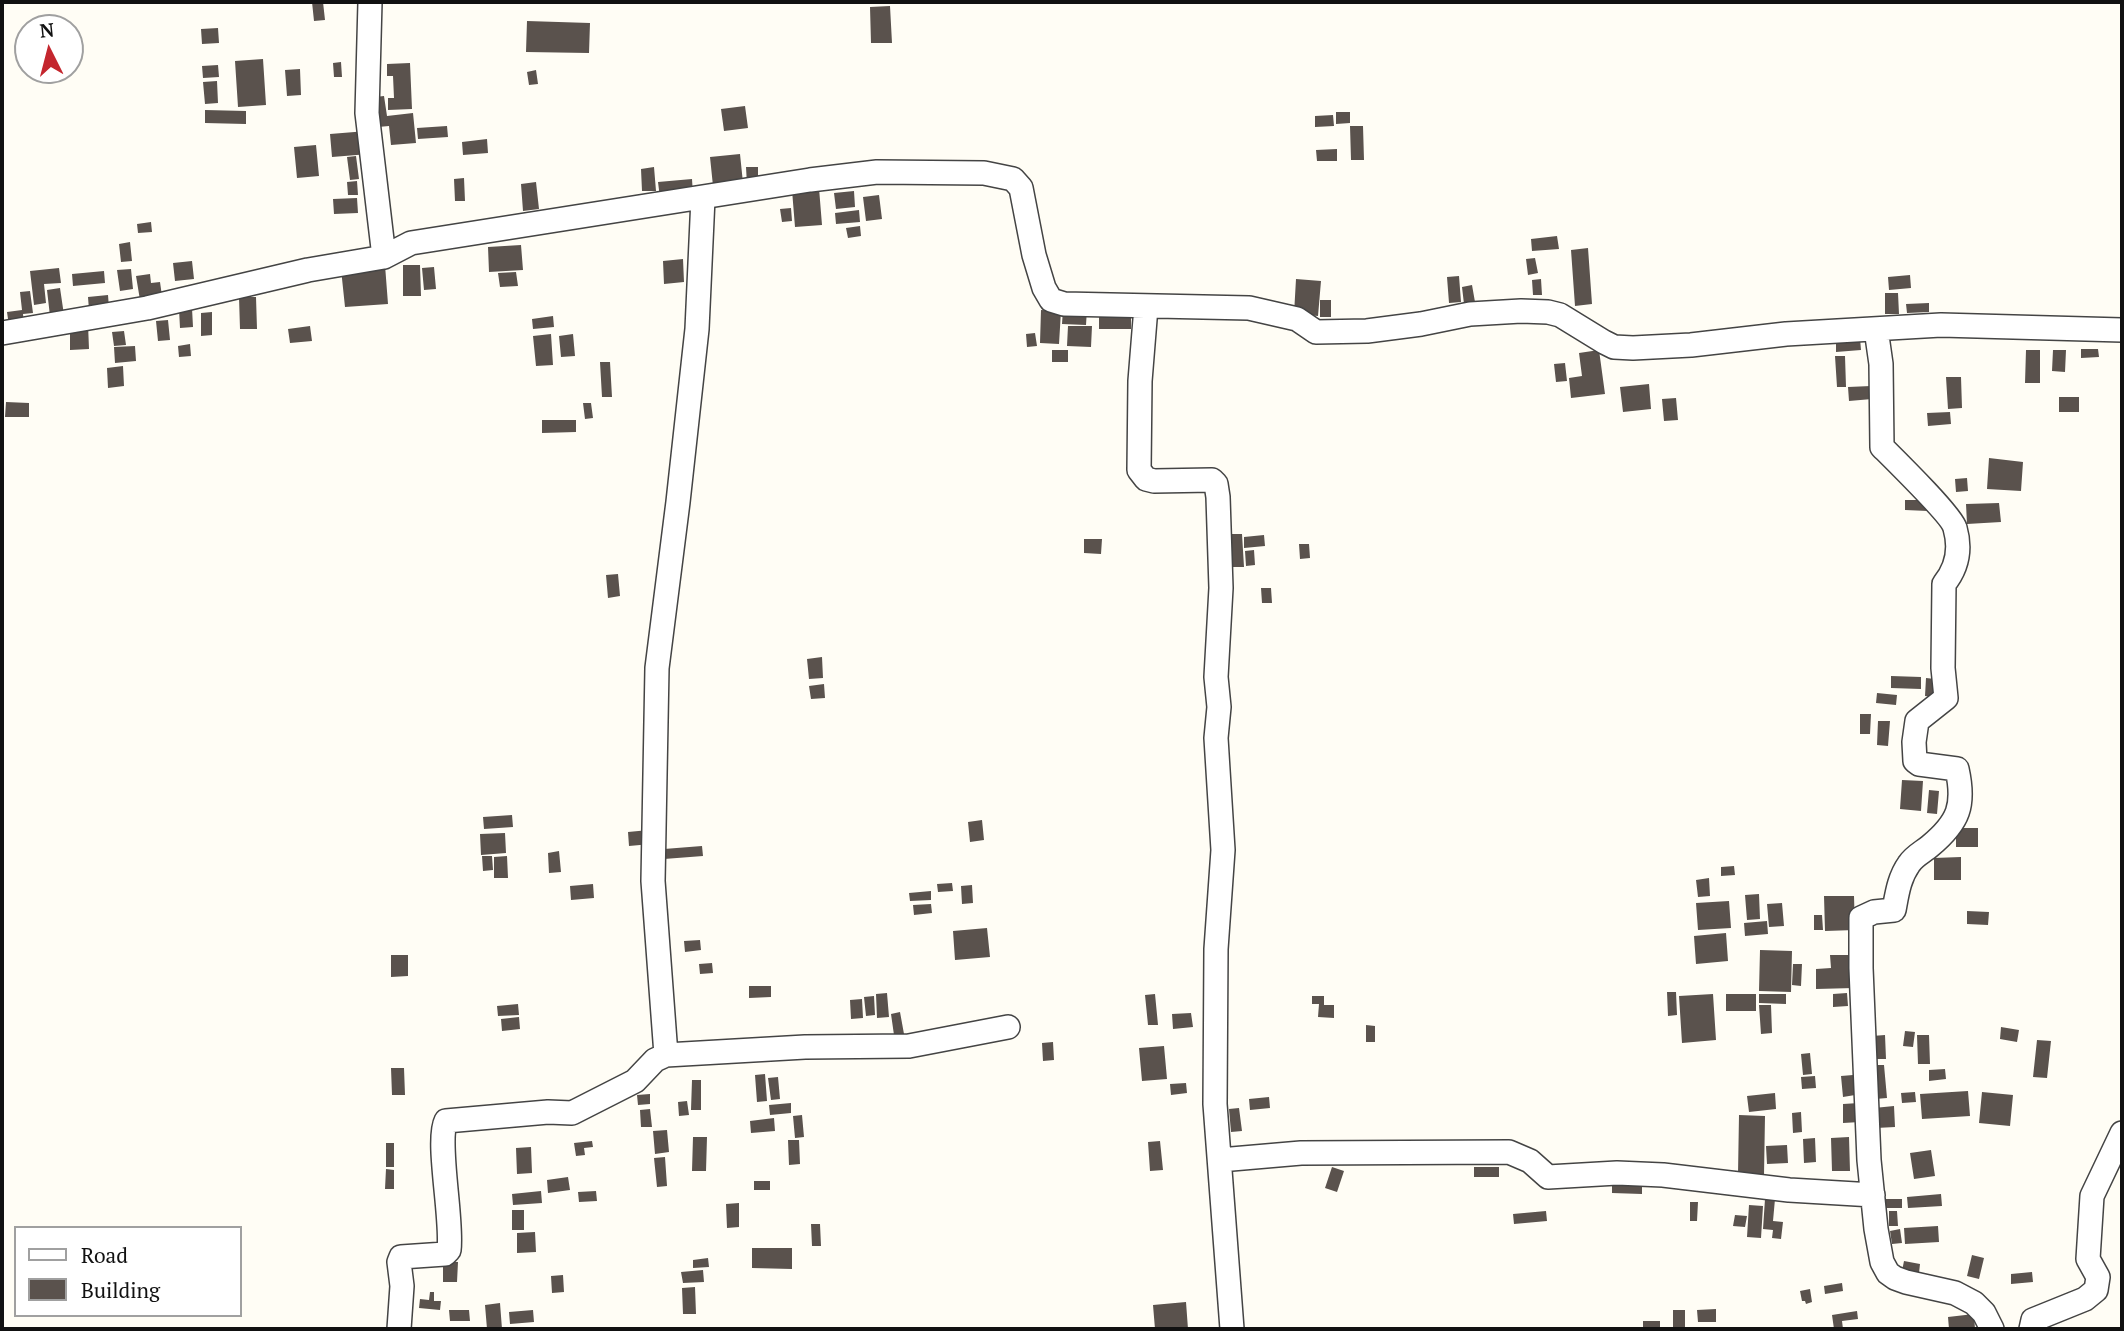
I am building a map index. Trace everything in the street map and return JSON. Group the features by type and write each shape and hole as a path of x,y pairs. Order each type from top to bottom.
{"street":[{"path":"370,2 367,113 384,257"},
{"path":"2,333 147,308 308,270 384,257 411,243 545,220 877,172 984,173 1013,179 1021,188 1038,271 1051,300 1063,304 1249,308 1297,319 1317,332 1367,331 1470,314 1548,312 1560,315 1604,342 1633,348 1691,345 1786,334 1941,325 2122,330"},
{"path":"666,1055 653,881 657,668 697,329 703,198"},
{"path":"1146,307 1140,381 1139,470 1146,479 1154,481 1212,481 1218,491 1221,588 1216,738 1223,850 1216,949 1215,1104 1232,1329"},
{"path":"1876,329 1881,364 1882,447 1955,525 1958,560 1944,584 1943,668 1946,698 1917,721 1914,742 1915,761 1919,764 1957,769 1961,789 1957,818 1933,844 1910,861 1898,884 1894,910 1874,912 1861,918 1867,1110 1873,1195 1882,1262 1888,1273 1906,1282 1955,1293 1973,1303 1983,1313 1992,1329"},
{"path":"398,1329 402,1286 399,1262 401,1257 445,1254 449,1250 442,1136 446,1121 548,1112 572,1113 635,1081 655,1060 666,1055 805,1047 909,1046 1008,1027"},
{"path":"2031,1329 2032,1320 2085,1299 2096,1290 2098,1277 2088,1259 2092,1196 2122,1133"},
{"path":"1220,1160 1301,1153 1509,1152 1530,1161 1548,1177 1617,1173 1663,1175 1788,1190 1873,1195"}],"building":[{"path":"312,2 323,2 325,20 314,21"},
{"path":"890,6 892,43 871,43 870,7"},
{"path":"527,21 590,23 589,53 526,52"},
{"path":"218,28 219,43 202,44 201,29"},
{"path":"263,59 266,105 238,107 235,61"},
{"path":"341,62 342,77 334,77 333,63"},
{"path":"410,63 412,109 388,110 388,98 394,98 393,76 387,76 387,64"},
{"path":"218,65 219,77 203,78 202,66"},
{"path":"300,69 301,95 287,96 285,70"},
{"path":"536,70 538,84 529,85 527,72"},
{"path":"217,81 218,103 205,104 203,82"},
{"path":"384,96 387,116 413,113 416,143 391,145 389,126 378,127 375,97"},
{"path":"745,106 748,128 724,131 721,109"},
{"path":"205,110 246,111 246,124 205,123"},
{"path":"1336,112 1350,112 1350,123 1336,124"},
{"path":"1333,115 1334,126 1315,127 1315,116"},
{"path":"447,126 448,137 418,139 417,128"},
{"path":"1350,126 1363,126 1364,160 1351,160"},
{"path":"367,131 369,154 332,157 330,134"},
{"path":"487,139 488,153 463,155 462,142"},
{"path":"316,145 319,176 297,178 294,147"},
{"path":"1337,149 1337,161 1317,161 1316,150"},
{"path":"740,154 743,183 713,186 710,157"},
{"path":"356,156 359,179 350,180 347,157"},
{"path":"654,167 656,191 642,191 641,169"},
{"path":"746,167 758,167 758,185 747,185"},
{"path":"464,178 465,201 455,201 454,179"},
{"path":"692,179 693,195 660,198 658,182"},
{"path":"357,181 358,195 348,195 347,182"},
{"path":"536,182 539,209 523,211 521,184"},
{"path":"819,188 822,225 795,227 792,190"},
{"path":"854,191 855,207 836,209 834,193"},
{"path":"879,195 882,219 866,221 863,197"},
{"path":"357,198 358,213 334,214 333,199"},
{"path":"791,208 792,221 782,222 780,209"},
{"path":"859,210 860,222 836,224 835,213"},
{"path":"151,222 152,232 138,233 137,224"},
{"path":"860,226 861,236 848,238 846,228"},
{"path":"1557,236 1559,249 1532,251 1531,239"},
{"path":"130,242 132,261 121,262 119,244"},
{"path":"521,245 523,270 489,272 488,247"},
{"path":"1588,248 1592,304 1575,306 1571,250"},
{"path":"1535,258 1538,273 1528,275 1526,259"},
{"path":"683,259 684,282 664,284 663,261"},
{"path":"192,261 194,279 175,281 173,263"},
{"path":"385,265 388,304 345,307 341,269"},
{"path":"403,265 420,265 421,296 403,296"},
{"path":"434,267 436,289 424,290 422,268"},
{"path":"59,268 61,283 44,284 46,303 34,305 30,271"},
{"path":"131,269 133,289 120,291 117,270"},
{"path":"104,271 105,283 73,286 72,274"},
{"path":"516,272 518,286 500,287 498,273"},
{"path":"150,274 151,283 160,282 162,296 140,300 136,276"},
{"path":"1910,275 1911,288 1889,290 1888,277"},
{"path":"1459,276 1461,302 1449,303 1447,277"},
{"path":"1296,279 1321,281 1318,316 1294,314"},
{"path":"1541,279 1542,295 1533,295 1532,280"},
{"path":"1472,285 1475,302 1464,304 1462,287"},
{"path":"60,288 64,315 50,316 47,290"},
{"path":"30,291 33,313 23,314 24,324 9,326 7,312 22,310 20,292"},
{"path":"1885,293 1898,293 1899,314 1885,314"},
{"path":"108,295 109,308 89,310 88,297"},
{"path":"239,297 256,297 257,329 240,329"},
{"path":"1320,300 1331,300 1331,317 1320,317"},
{"path":"1929,303 1929,312 1907,313 1906,304"},
{"path":"192,308 193,327 180,328 179,309"},
{"path":"1063,309 1087,309 1086,325 1062,324"},
{"path":"1041,310 1061,311 1059,344 1040,343"},
{"path":"212,312 212,335 201,336 201,313"},
{"path":"553,316 554,327 533,329 532,319"},
{"path":"1099,317 1131,317 1131,329 1099,329"},
{"path":"168,320 170,340 158,341 156,321"},
{"path":"88,324 89,349 70,350 70,325"},
{"path":"310,326 312,341 290,343 288,329"},
{"path":"1068,326 1092,326 1091,347 1067,346"},
{"path":"124,331 126,345 114,346 112,332"},
{"path":"1035,333 1037,346 1027,347 1026,334"},
{"path":"551,334 553,365 536,366 533,336"},
{"path":"573,334 575,356 561,357 559,336"},
{"path":"1860,338 1861,350 1836,352 1836,339"},
{"path":"190,344 191,356 179,357 178,346"},
{"path":"135,346 136,361 115,363 114,347"},
{"path":"2081,349 2098,349 2099,357 2081,358"},
{"path":"1052,350 1068,350 1068,362 1052,362"},
{"path":"1599,350 1605,394 1571,398 1569,378 1582,376 1579,353"},
{"path":"2026,350 2040,350 2040,383 2025,383"},
{"path":"2053,350 2066,350 2065,372 2052,371"},
{"path":"1835,356 1845,356 1846,387 1837,387"},
{"path":"600,362 610,362 612,397 602,397"},
{"path":"1565,363 1567,381 1556,382 1554,364"},
{"path":"123,366 124,386 108,388 107,368"},
{"path":"1946,377 1961,377 1962,408 1948,409"},
{"path":"1649,384 1651,409 1623,412 1620,387"},
{"path":"1871,386 1872,399 1849,401 1848,387"},
{"path":"2059,397 2079,397 2079,412 2059,412"},
{"path":"1676,398 1678,420 1664,421 1662,399"},
{"path":"6,402 29,403 29,417 5,417"},
{"path":"583,403 591,403 593,418 585,419"},
{"path":"1950,412 1951,424 1928,426 1927,413"},
{"path":"542,420 576,420 576,432 542,433"},
{"path":"1989,458 2023,462 2021,491 1987,489"},
{"path":"1967,478 1968,491 1956,492 1955,479"},
{"path":"1905,500 1928,500 1928,511 1905,510"},
{"path":"1999,503 2001,522 1967,524 1966,504"},
{"path":"1229,534 1242,534 1244,567 1231,567"},
{"path":"1264,535 1265,546 1244,548 1244,537"},
{"path":"1084,539 1102,539 1101,554 1084,553"},
{"path":"1299,544 1309,544 1310,558 1300,559"},
{"path":"1254,550 1255,565 1246,566 1245,551"},
{"path":"618,574 620,596 608,598 606,575"},
{"path":"1261,588 1271,588 1272,603 1262,603"},
{"path":"822,657 823,678 809,679 807,659"},
{"path":"1891,676 1921,677 1921,689 1891,688"},
{"path":"1926,678 1935,679 1934,697 1925,696"},
{"path":"824,684 825,698 811,699 809,686"},
{"path":"1877,693 1897,695 1896,705 1876,703"},
{"path":"1860,714 1871,714 1870,734 1860,734"},
{"path":"1878,721 1890,721 1888,746 1877,745"},
{"path":"1902,780 1923,781 1921,811 1900,809"},
{"path":"1929,790 1939,791 1937,814 1927,813"},
{"path":"512,815 513,827 484,829 483,817"},
{"path":"982,820 984,840 970,842 968,822"},
{"path":"1956,828 1978,828 1978,847 1956,847"},
{"path":"649,830 651,844 629,846 628,832"},
{"path":"505,833 506,853 481,855 480,834"},
{"path":"702,846 703,856 664,859 664,849"},
{"path":"559,851 561,872 549,873 548,853"},
{"path":"482,856 492,856 493,870 483,871"},
{"path":"507,856 508,878 494,878 494,857"},
{"path":"1961,857 1961,880 1934,880 1934,858"},
{"path":"1734,866 1735,875 1721,876 1721,867"},
{"path":"1709,878 1710,896 1698,897 1696,880"},
{"path":"952,883 953,891 938,892 937,884"},
{"path":"593,884 594,898 571,900 570,886"},
{"path":"972,885 973,903 962,904 961,886"},
{"path":"931,891 931,900 910,901 909,893"},
{"path":"1759,894 1760,919 1747,920 1745,895"},
{"path":"1824,896 1854,896 1855,930 1825,931"},
{"path":"1729,901 1731,928 1698,930 1696,903"},
{"path":"1782,903 1784,926 1769,927 1767,904"},
{"path":"931,904 932,913 914,915 913,905"},
{"path":"1967,911 1989,912 1988,925 1967,924"},
{"path":"1814,915 1822,915 1823,930 1814,930"},
{"path":"1767,921 1768,934 1745,936 1744,923"},
{"path":"987,928 990,957 955,960 953,931"},
{"path":"1726,933 1728,961 1696,964 1694,936"},
{"path":"700,940 701,950 685,952 684,941"},
{"path":"1760,950 1792,951 1791,992 1759,991"},
{"path":"391,955 408,955 408,976 391,977"},
{"path":"1830,955 1853,955 1854,988 1816,989 1816,969 1831,968"},
{"path":"712,963 713,973 700,974 699,964"},
{"path":"1793,964 1802,964 1801,986 1792,985"},
{"path":"749,986 771,986 771,997 749,998"},
{"path":"1667,992 1676,992 1677,1015 1668,1016"},
{"path":"887,993 889,1017 877,1018 876,994"},
{"path":"1847,993 1848,1006 1833,1007 1833,994"},
{"path":"1155,994 1158,1025 1148,1025 1145,995"},
{"path":"1713,994 1716,1040 1682,1043 1679,996"},
{"path":"1726,994 1756,994 1756,1011 1726,1011"},
{"path":"1759,994 1786,994 1786,1004 1759,1003"},
{"path":"874,996 875,1015 866,1016 864,997"},
{"path":"1312,996 1324,996 1324,1005 1334,1005 1334,1018 1318,1017 1319,1004 1312,1004"},
{"path":"862,999 863,1018 851,1019 850,1000"},
{"path":"518,1004 519,1015 498,1016 497,1006"},
{"path":"1759,1005 1771,1005 1772,1033 1761,1034"},
{"path":"900,1012 904,1034 894,1035 891,1014"},
{"path":"1191,1013 1193,1027 1173,1029 1172,1014"},
{"path":"519,1017 520,1029 502,1031 501,1019"},
{"path":"1366,1025 1375,1026 1375,1042 1366,1042"},
{"path":"2001,1027 2019,1030 2017,1042 2000,1039"},
{"path":"1905,1031 1915,1032 1913,1047 1903,1046"},
{"path":"1885,1035 1886,1059 1873,1059 1872,1036"},
{"path":"1917,1035 1929,1035 1930,1064 1918,1064"},
{"path":"2037,1040 2051,1041 2047,1078 2033,1077"},
{"path":"1053,1042 1054,1060 1043,1061 1042,1043"},
{"path":"1164,1046 1167,1079 1142,1081 1139,1048"},
{"path":"1810,1053 1812,1074 1803,1075 1801,1054"},
{"path":"1873,1065 1884,1065 1887,1098 1875,1099"},
{"path":"391,1068 404,1068 405,1095 392,1095"},
{"path":"1945,1069 1946,1079 1929,1081 1929,1070"},
{"path":"765,1074 767,1101 757,1102 755,1075"},
{"path":"1853,1075 1855,1095 1843,1097 1841,1076"},
{"path":"1815,1076 1816,1088 1802,1089 1801,1077"},
{"path":"778,1077 780,1099 771,1100 768,1078"},
{"path":"692,1080 701,1080 701,1110 691,1110"},
{"path":"1186,1083 1187,1093 1171,1095 1170,1084"},
{"path":"1968,1091 1970,1116 1922,1119 1920,1094"},
{"path":"1915,1092 1916,1102 1902,1103 1901,1093"},
{"path":"1982,1092 2013,1095 2010,1126 1979,1123"},
{"path":"1775,1093 1776,1109 1749,1112 1747,1096"},
{"path":"650,1094 650,1104 638,1105 637,1095"},
{"path":"1269,1097 1270,1108 1250,1110 1249,1099"},
{"path":"687,1101 689,1115 679,1116 678,1102"},
{"path":"791,1103 791,1113 770,1115 769,1105"},
{"path":"1859,1103 1860,1122 1843,1123 1843,1104"},
{"path":"1894,1106 1895,1127 1876,1128 1874,1108"},
{"path":"1239,1108 1242,1131 1231,1132 1229,1109"},
{"path":"650,1109 652,1127 641,1127 640,1110"},
{"path":"1801,1112 1802,1132 1793,1133 1792,1113"},
{"path":"802,1115 804,1137 795,1138 793,1116"},
{"path":"1739,1115 1765,1116 1764,1175 1738,1174"},
{"path":"774,1118 775,1131 751,1133 750,1121"},
{"path":"667,1130 669,1152 655,1154 653,1131"},
{"path":"693,1137 707,1137 706,1171 692,1171"},
{"path":"1849,1137 1850,1171 1832,1171 1831,1138"},
{"path":"1815,1138 1816,1162 1804,1163 1803,1139"},
{"path":"788,1140 799,1140 800,1164 789,1165"},
{"path":"592,1141 593,1147 584,1148 585,1155 576,1156 574,1143"},
{"path":"1160,1141 1163,1170 1150,1171 1148,1142"},
{"path":"386,1143 394,1143 394,1167 386,1167"},
{"path":"1787,1145 1788,1163 1767,1164 1766,1146"},
{"path":"531,1147 532,1173 517,1174 516,1148"},
{"path":"1931,1150 1935,1176 1914,1179 1910,1153"},
{"path":"665,1157 667,1186 657,1187 654,1158"},
{"path":"1332,1167 1344,1171 1337,1192 1325,1188"},
{"path":"1474,1167 1499,1167 1499,1177 1474,1177"},
{"path":"386,1169 394,1170 394,1189 385,1189"},
{"path":"568,1177 570,1190 548,1193 547,1180"},
{"path":"754,1181 770,1181 770,1190 754,1190"},
{"path":"1612,1182 1642,1182 1642,1194 1612,1193"},
{"path":"541,1191 542,1203 513,1205 512,1194"},
{"path":"596,1191 597,1201 579,1202 578,1192"},
{"path":"1941,1194 1942,1206 1908,1208 1907,1197"},
{"path":"1765,1199 1775,1199 1773,1221 1783,1222 1781,1239 1772,1238 1773,1230 1763,1229"},
{"path":"1884,1199 1902,1199 1902,1208 1884,1208"},
{"path":"1690,1202 1698,1202 1697,1221 1690,1221"},
{"path":"739,1203 739,1227 727,1228 726,1204"},
{"path":"1749,1205 1763,1206 1761,1238 1747,1237"},
{"path":"512,1210 524,1210 524,1230 512,1230"},
{"path":"1546,1211 1547,1221 1514,1224 1513,1214"},
{"path":"1889,1211 1897,1211 1898,1226 1889,1226"},
{"path":"1735,1215 1747,1216 1745,1227 1733,1226"},
{"path":"811,1224 820,1224 821,1246 812,1246"},
{"path":"1938,1226 1939,1242 1905,1244 1904,1228"},
{"path":"1900,1229 1902,1243 1892,1244 1890,1231"},
{"path":"535,1232 536,1252 517,1253 517,1233"},
{"path":"752,1248 792,1248 792,1269 752,1268"},
{"path":"1972,1255 1984,1258 1979,1279 1967,1276"},
{"path":"708,1258 709,1267 693,1268 693,1260"},
{"path":"443,1261 458,1262 457,1282 443,1282"},
{"path":"1904,1261 1920,1264 1919,1273 1902,1271"},
{"path":"703,1270 704,1282 683,1283 681,1272"},
{"path":"2032,1272 2033,1282 2011,1284 2011,1274"},
{"path":"563,1275 564,1292 552,1293 551,1276"},
{"path":"1842,1283 1843,1291 1825,1294 1824,1286"},
{"path":"695,1287 696,1314 683,1314 682,1288"},
{"path":"1810,1289 1812,1302 1806,1304 1802,1301 1800,1291"},
{"path":"430,1292 434,1292 434,1301 441,1301 440,1310 419,1308 420,1299 429,1300"},
{"path":"1186,1302 1188,1329 1155,1329 1153,1305"},
{"path":"500,1303 502,1329 487,1329 485,1305"},
{"path":"1716,1309 1716,1322 1698,1322 1697,1310"},
{"path":"449,1310 469,1310 470,1321 450,1321"},
{"path":"533,1310 534,1322 510,1324 509,1312"},
{"path":"1673,1310 1685,1310 1685,1329 1673,1329"},
{"path":"1857,1311 1858,1319 1842,1321 1843,1329 1834,1329 1832,1315"},
{"path":"1974,1314 1975,1329 1949,1329 1948,1317"},
{"path":"1643,1321 1660,1321 1660,1329 1643,1329"}]}
